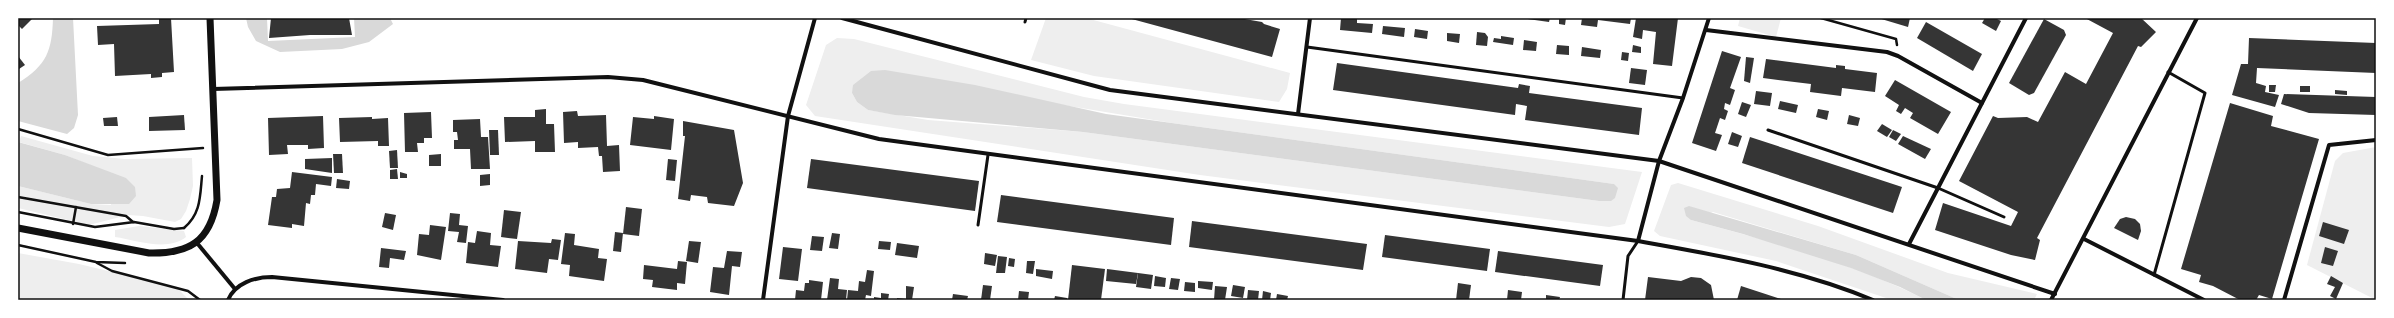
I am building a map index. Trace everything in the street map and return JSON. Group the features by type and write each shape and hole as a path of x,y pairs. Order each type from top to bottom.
{"street":[{"path":"18,228 149,253 169,254 182,251 197,243 206,234 215,213 217,200 210,18"},
{"path":"763,300 788,116 815,18"},
{"path":"842,18 1110,90 1658,161 2055,294"},
{"path":"1298,114 1307,48 1309,18"},
{"path":"1638,241 1658,161 1683,98 1710,18"},
{"path":"1908,244 2026,18"},
{"path":"2051,300 2084,239 2168,72 2197,18"},
{"path":"1706,30 1887,52 1898,56 1982,103"},
{"path":"213,89 608,77 644,80 880,139 988,155 1638,241 1742,260 1812,279 1874,300"},
{"path":"2284,300 2329,145 2376,140"},
{"path":"2084,239 2204,300"},
{"path":"197,243 235,289"},
{"path":"228,300 235,289 253,279 272,277 503,300"}],"lane":[{"path":"1025,22 1026,18"},
{"path":"1307,48 1683,98"},
{"path":"2154,275 2205,92 2168,72"},
{"path":"1768,130 1938,188 2004,217"},
{"path":"978,225 988,155"},
{"path":"1623,300 1628,256 1638,241"}],"path":[{"path":"1821,18 1896,39 1898,56"},
{"path":"18,129 108,155 216,148"},
{"path":"18,212 96,227 134,222 174,229 184,228 192,221 198,211 203,171"},
{"path":"18,197 126,216 134,222"},
{"path":"18,245 96,262 138,263 149,253"},
{"path":"96,262 112,271 188,291 200,300"}],"shaded area":[{"path":"53,18 73,18 78,115 74,128 67,134 18,121 18,83 36,70 46,56 51,40"},
{"path":"246,18 267,18 268,41 355,37 354,18 390,18 393,24 369,42 342,49 280,52 256,41 248,27"},
{"path":"1046,18 1086,18 1290,73 1287,89 1279,102 1094,76 1031,60"},
{"path":"1740,18 1781,18 1776,37 1738,26"},
{"path":"837,38 854,39 1084,97 1124,104 1642,172 1625,224 1609,227 1200,175 815,116 806,105 826,45","holes":["852,93 1057,104 1172,123 1614,184 1611,201 1599,201 1083,132 928,120 868,110 857,102"]},
{"path":"885,70 975,85 1106,114 1614,184 1618,188 1615,198 1611,201 1599,201 1083,132 895,115 868,110 857,102 852,93 853,85 871,71"},
{"path":"21,136 93,156 125,159 192,158 193,186 186,211 181,219 175,222 143,216 128,215 89,225 18,208 18,186 91,204 111,205 105,171 65,155 19,142"},
{"path":"18,142 65,155 126,178 135,187 136,196 129,204 91,204 18,186"},
{"path":"2376,147 2376,300 2307,265 2335,161 2343,153"},
{"path":"1678,183 1818,226 1948,273 2037,294 2034,300 1959,300 1856,255 1713,212 1691,220 1781,245 1841,264 1926,300 1892,300 1776,261 1660,236 1654,231 1671,185"},
{"path":"1689,206 1856,255 1959,300 1926,300 1900,287 1851,268 1743,234 1691,220 1686,216 1684,208"},
{"path":"139,226 184,231 186,237 170,244 151,244 115,237 115,230"},
{"path":"18,253 79,264 171,286 179,290 189,300 18,300"}],"building":[{"path":"18,18 33,18 22,29 18,25"},
{"path":"159,18 171,18 174,72 162,73 162,77 151,78 151,74 115,76 114,44 98,45 97,26 159,24"},
{"path":"271,18 349,18 352,35 310,35 269,38"},
{"path":"1128,18 1239,18 1262,22 1280,29 1272,57"},
{"path":"1341,18 1357,18 1357,23 1373,24 1372,33 1340,30"},
{"path":"1520,18 1550,18 1549,22"},
{"path":"1559,18 1566,18 1565,25 1559,24"},
{"path":"1582,18 1631,18 1630,24 1598,20 1597,27 1581,25"},
{"path":"1636,18 1678,18 1672,66 1653,64 1656,32 1643,30 1642,39 1633,37"},
{"path":"1878,18 1910,18 1908,27"},
{"path":"1985,18 1995,18 2001,21 1996,31 1982,23"},
{"path":"2085,18 2141,18 2156,32 2141,47 2138,46 2037,238 2040,240 2035,260 2011,255 1935,230 1943,203 2011,226 2018,212 1959,181 1993,116 1998,118 2027,117 2038,122 2065,72 2086,84 2113,33"},
{"path":"2044,19 2064,30 2066,35 2034,93 2029,95 2009,83"},
{"path":"1926,22 1982,54 1973,71 1917,38"},
{"path":"1383,26 1405,28 1404,37 1382,34"},
{"path":"1415,29 1428,31 1427,39 1414,37"},
{"path":"1477,32 1485,33 1488,37 1487,46 1476,45"},
{"path":"1447,33 1460,34 1459,43 1447,41"},
{"path":"1501,36 1514,38 1513,45 1493,42 1494,38 1501,39"},
{"path":"2249,38 2376,43 2376,73 2257,68 2256,83 2266,86 2265,92 2279,95 2275,107 2232,95 2241,64 2248,64"},
{"path":"1524,40 1537,42 1536,51 1523,50"},
{"path":"1557,45 1569,46 1569,55 1556,54"},
{"path":"1633,45 1641,47 1641,53 1632,52"},
{"path":"1582,47 1601,50 1600,58 1581,56"},
{"path":"1722,51 1741,57 1730,88 1735,90 1730,105 1725,103 1724,109 1728,111 1725,120 1720,118 1715,133 1722,135 1716,151 1692,143"},
{"path":"1622,52 1629,53 1628,61 1621,60"},
{"path":"18,56 25,65 19,69 18,68"},
{"path":"1746,57 1754,58 1750,83 1744,81"},
{"path":"1766,59 1836,68 1836,65 1845,66 1845,69 1877,73 1875,92 1842,88 1841,96 1810,92 1811,84 1763,78"},
{"path":"1337,63 1518,88 1519,84 1530,86 1529,93 1642,108 1639,135 1525,120 1527,106 1516,104 1515,115 1333,90"},
{"path":"1631,68 1647,70 1645,85 1629,83"},
{"path":"1895,80 1951,112 1938,134 1910,118 1913,113 1905,108 1901,114 1896,111 1899,105 1885,96"},
{"path":"2269,85 2276,85 2275,92 2269,92"},
{"path":"2300,86 2310,86 2310,92 2300,92"},
{"path":"2335,90 2347,91 2347,95 2335,94"},
{"path":"1756,91 1772,93 1770,106 1754,104"},
{"path":"2284,94 2376,97 2376,115 2309,113 2281,104"},
{"path":"1780,101 1798,105 1796,113 1778,109"},
{"path":"1742,102 1751,105 1746,117 1738,114"},
{"path":"2230,103 2273,116 2271,126 2319,139 2272,299 2259,295 2256,300 2240,300 2213,286 2199,282 2201,275 2181,269"},
{"path":"546,109 546,124 554,124 555,152 535,152 535,141 505,142 504,117 535,117 535,110"},
{"path":"1818,109 1829,111 1827,120 1816,117"},
{"path":"577,111 578,116 606,115 607,146 619,145 620,171 603,172 602,156 599,156 598,147 578,148 578,142 564,143 563,112"},
{"path":"431,112 432,138 424,138 424,143 417,143 418,152 405,152 404,113"},
{"path":"184,115 185,130 149,131 149,117"},
{"path":"1849,115 1860,118 1858,126 1847,124"},
{"path":"323,116 324,148 308,149 308,145 287,145 288,154 269,155 268,118"},
{"path":"654,116 674,119 671,150 630,145 633,117 654,119"},
{"path":"117,117 118,126 104,126 103,118"},
{"path":"372,117 372,119 388,118 389,146 378,146 378,141 340,142 339,118"},
{"path":"480,119 481,137 488,137 490,169 471,169 470,149 454,149 454,140 458,140 457,132 453,132 453,120"},
{"path":"683,121 734,130 743,183 734,206 708,203 707,197 691,195 690,201 678,199 685,136 683,136"},
{"path":"1882,124 1892,130 1887,137 1877,131"},
{"path":"489,130 498,130 499,155 490,155"},
{"path":"1893,130 1901,134 1896,141 1889,137"},
{"path":"1732,132 1742,136 1738,147 1728,144"},
{"path":"1903,136 1931,149 1925,159 1898,144"},
{"path":"1750,137 1902,187 1893,213 1742,163"},
{"path":"397,150 398,168 390,168 389,151"},
{"path":"333,154 342,154 343,173 334,173"},
{"path":"441,154 441,166 429,166 429,155"},
{"path":"332,158 332,173 305,169 305,159"},
{"path":"668,159 677,160 675,181 666,180"},
{"path":"811,159 979,181 975,211 807,188"},
{"path":"397,169 398,179 390,179 390,170"},
{"path":"292,172 332,177 331,186 316,184 315,195 311,195 310,204 306,203 304,226 292,224 292,228 268,225 272,197 276,197 277,189 290,188"},
{"path":"400,172 407,174 407,178 400,178"},
{"path":"490,174 490,185 480,186 480,175"},
{"path":"337,179 350,181 349,189 336,188"},
{"path":"1001,195 1174,218 1171,245 997,222"},
{"path":"626,207 642,209 639,236 623,234"},
{"path":"504,210 521,212 517,239 501,237"},
{"path":"385,213 396,215 393,230 382,227"},
{"path":"450,213 460,214 459,225 468,226 466,243 457,242 459,232 448,231"},
{"path":"2126,217 2135,219 2140,224 2141,231 2138,240 2114,228 2120,219"},
{"path":"1192,221 1367,244 1363,270 1189,247"},
{"path":"2323,222 2349,230 2344,244 2319,236"},
{"path":"430,225 446,227 441,260 417,255 419,234 429,235"},
{"path":"477,231 491,233 490,245 501,246 498,267 466,263 468,242 475,243"},
{"path":"615,232 623,233 621,252 613,251"},
{"path":"565,233 575,234 574,245 599,249 598,258 607,259 604,281 569,276 570,265 561,264"},
{"path":"832,233 840,234 838,249 829,248"},
{"path":"1385,235 1490,249 1487,271 1382,257"},
{"path":"812,236 824,237 822,251 810,250"},
{"path":"552,239 561,240 558,260 549,259 547,273 515,269 518,241 551,243"},
{"path":"689,241 701,242 698,263 686,261"},
{"path":"879,241 891,242 890,250 878,249"},
{"path":"897,243 919,246 917,258 895,255"},
{"path":"783,247 802,249 798,281 779,279"},
{"path":"2325,247 2338,251 2333,266 2321,263"},
{"path":"381,248 406,251 404,260 390,258 389,268 379,267"},
{"path":"727,251 742,252 740,267 732,266 729,295 710,292 713,267 724,268"},
{"path":"1498,251 1603,265 1600,286 1495,272"},
{"path":"985,253 997,255 995,266 984,264"},
{"path":"998,256 1007,257 1005,273 996,273"},
{"path":"1009,258 1015,259 1014,267 1008,266"},
{"path":"678,261 687,262 685,284 677,283 677,290 652,287 653,280 643,279 644,265 677,269"},
{"path":"1027,261 1035,261 1033,274 1026,273"},
{"path":"1072,265 1105,269 1101,300 1068,300"},
{"path":"1036,269 1053,271 1052,279 1036,276"},
{"path":"1107,269 1138,273 1136,284 1106,281"},
{"path":"867,270 874,271 871,296 866,295 865,300 847,300 848,290 858,291 859,281 865,282"},
{"path":"1138,273 1153,275 1151,289 1136,287"},
{"path":"1155,276 1166,278 1165,287 1154,286"},
{"path":"2331,276 2343,283 2336,299 2330,296 2335,287 2327,284"},
{"path":"1648,277 1681,281 1691,277 1701,278 1711,285 1714,300 1645,300"},
{"path":"830,278 839,279 838,289 847,290 846,300 827,300"},
{"path":"1171,278 1180,279 1178,290 1169,289"},
{"path":"809,280 823,282 821,300 795,300 796,290 804,291 805,283 809,283"},
{"path":"1198,281 1213,282 1212,290 1198,288"},
{"path":"1185,282 1195,283 1195,292 1184,291"},
{"path":"1458,283 1471,285 1469,300 1456,300"},
{"path":"983,285 992,286 990,300 981,300"},
{"path":"1233,285 1245,287 1243,298 1231,296"},
{"path":"906,286 914,287 912,300 897,300 897,298 906,299"},
{"path":"1215,286 1227,287 1225,300 1214,300"},
{"path":"1741,286 1784,300 1737,300"},
{"path":"1248,290 1259,291 1258,300 1247,300"},
{"path":"1508,290 1522,292 1521,300 1507,300"},
{"path":"1019,291 1029,292 1028,300 1018,300"},
{"path":"1263,291 1271,293 1270,300 1262,300"},
{"path":"881,293 889,294 888,300 874,300 874,297 881,298"},
{"path":"953,294 968,296 967,300 952,300"},
{"path":"1277,294 1288,296 1287,300 1276,300"},
{"path":"1546,295 1560,297 1559,300 1546,300"},
{"path":"1055,296 1067,298 1067,300 1054,300"}]}
